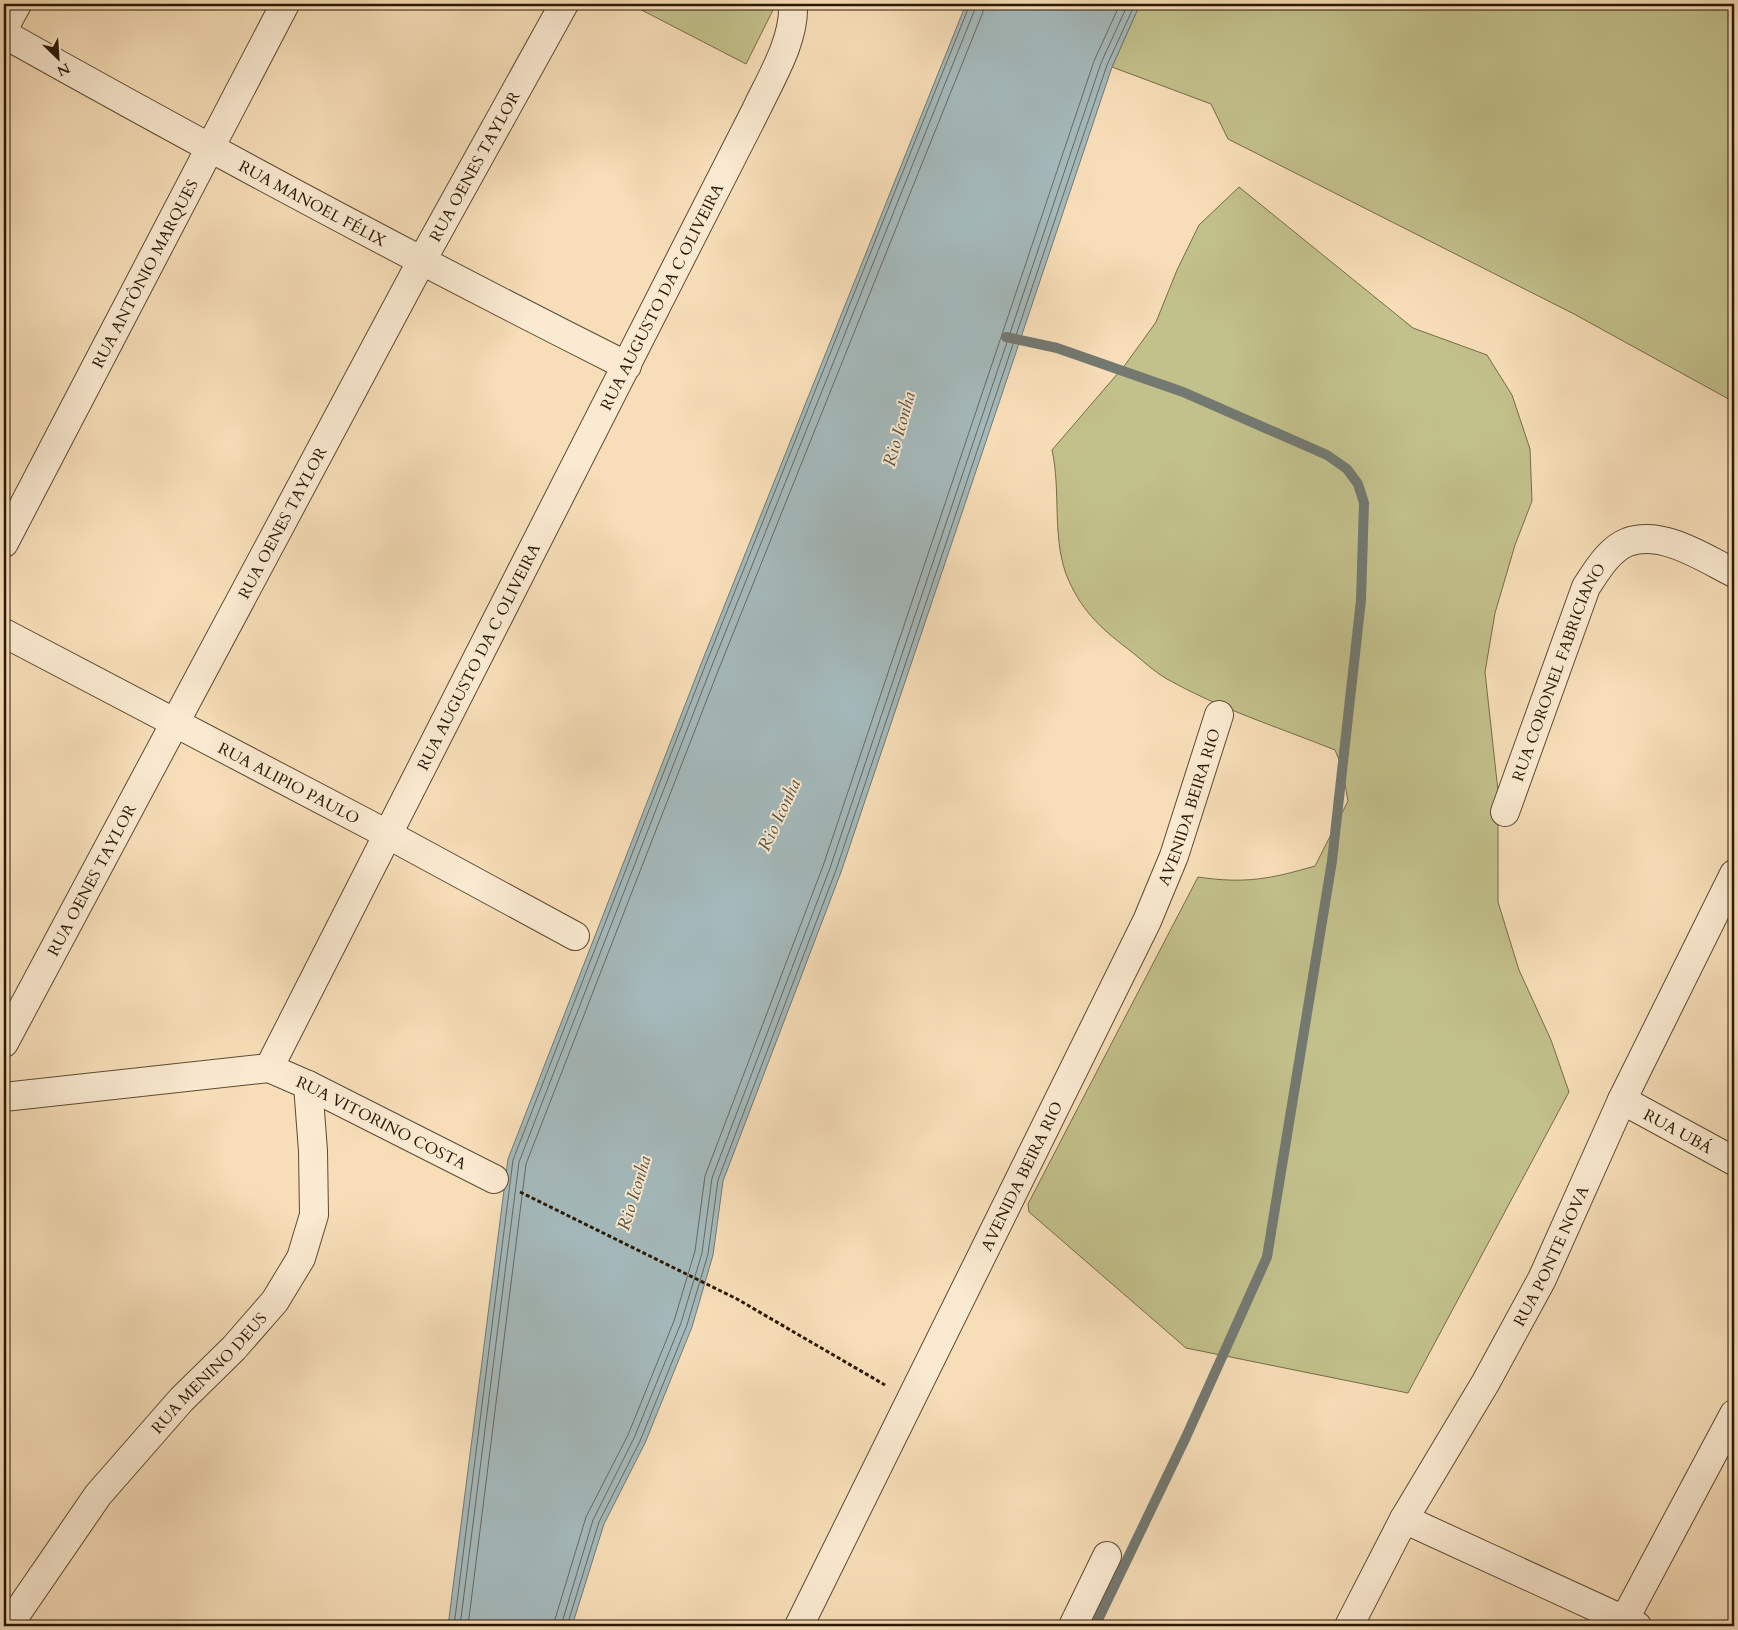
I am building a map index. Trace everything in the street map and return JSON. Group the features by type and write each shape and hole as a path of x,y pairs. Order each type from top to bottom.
{"street":[{"path":"4,28 17,4"},
{"name":"RUA ANTÔNIO MARQUES","path":"4,543 208,148 285,4"},
{"name":"RUA OENES TAYLOR","path":"4,1043 174,721 421,262 564,4"},
{"name":"RUA AUGUSTO DA C OLIVEIRA","path":"268,1068 760,102 786,45 794,16 793,4"},
{"name":"RUA MANOEL FÉLIX","path":"4,34 208,148 421,262 627,366"},
{"name":"RUA CORONEL FABRICIANO","path":"1505,812 1586,587 1605,560 1627,542 1654,539 1680,547 1734,573"},
{"name":"RUA ALIPIO PAULO","path":"4,633 387,834 575,936"},
{"name":"AVENIDA BEIRA RIO","path":"799,1626 1147,921 1174,856 1219,715"},
{"name":"RUA PONTE NOVA","path":"1349,1626 1404,1519 1486,1382 1542,1279 1622,1100 1734,874"},
{"path":"4,1097 268,1068"},
{"name":"RUA VITORINO COSTA","path":"268,1068 308,1085 494,1180"},
{"name":"RUA MENINO DEUS","path":"8,1626 98,1495 181,1400 234,1348 269,1308 301,1258 314,1214 313,1151 308,1085"},
{"name":"RUA UBÁ","path":"1622,1100 1734,1160"},
{"path":"1404,1519 1628,1624 1734,1414"},
{"path":"1073,1626 1107,1556"}],"path":[{"path":"494,1180 737,1299 910,1400"}],"shaded area":[{"path":"630,4 776,4 746,64"},
{"path":"1140,4 1734,4 1734,402 1574,314 1228,139 1211,104 1112,67"},
{"path":"1239,187 1413,328 1487,355 1512,395 1530,449 1532,501 1515,545 1495,613 1485,672 1498,791 1498,902 1519,970 1551,1040 1569,1092 1408,1393 1186,1348 1029,1212 1028,1204 1198,877 1230,880 1257,879 1315,866 1348,801 1342,767 1335,750 1187,690 1157,672 1099,625 1084,607 1071,586 1066,574 1059,544 1055,465 1052,450 1125,365 1156,322 1177,270 1199,225"}],"water":[{"name":"Rio Iconha","path":"966,4 1140,4 1112,67 841,872 723,1181 713,1255 692,1327 645,1443 604,1524 572,1626 448,1626 508,1159 701,664"}],"waterway":[{"path":"1006,337 1057,348 1183,392 1327,455 1347,469 1358,484 1364,503 1361,600 1332,861 1267,1257 1186,1437 1095,1626"}]}
